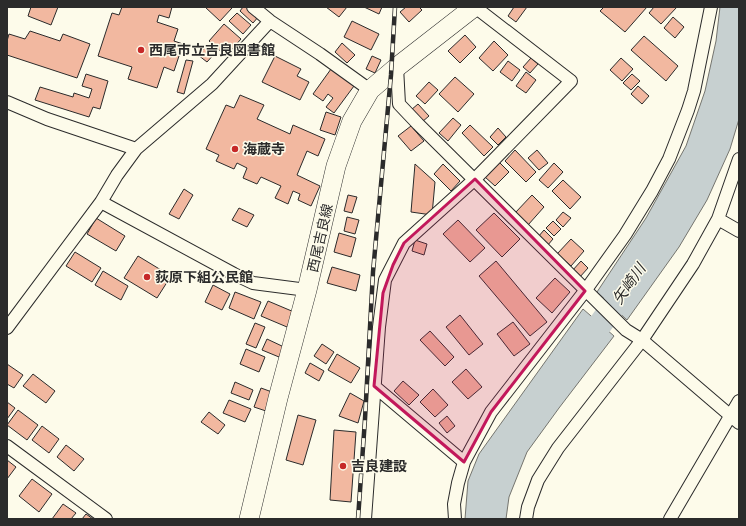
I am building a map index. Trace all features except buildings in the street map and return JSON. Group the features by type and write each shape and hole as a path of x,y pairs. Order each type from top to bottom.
{"main road":[{"name":"西尾吉良線","path":"249,519 278,398 307,290 336,166 352,121 370,90 474,7"}],"street":[{"path":"253,7 270,21 320,54 370,90"},
{"path":"365,519 382,293 385,280 392,265 404,243 475,179 571,81 474,7"},
{"path":"455,519 454,504 464,462 491,412 590,295 652,191 669,158 694,91 711,7"},
{"path":"7,328 101,202 117,175 136,150 212,84 270,21"},
{"path":"397,67 399,104 626,330 642,340 735,420"},
{"path":"7,102 47,119 136,150"},
{"path":"526,519 528,507 538,480 558,448 642,340 694,264 718,219 739,159"},
{"path":"101,202 253,283 307,290"},
{"path":"718,219 739,231"},
{"path":"374,386 464,462"},
{"path":"670,519 735,420 739,401"},
{"path":"7,446 106,519"}],"highlighted area":[{"path":"475,179 585,291 491,412 464,462 374,386 383,293 393,265 404,243"}],"water":[{"path":"720,7 739,7 739,119 730,149 707,200 679,247 627,320 597,292 646,218 686,146 705,91 716,41"},
{"path":"583,309 614,336 527,452 509,497 506,519 465,519 468,481 479,454"}],"waterway":[{"name":"矢崎川","path":"581,351 632,280"}],"railway":[{"path":"358,519 373,272 391,75 395,7"}],"place":[{"name":"西尾市立吉良図書館","path":"141,50"},
{"name":"海蔵寺","path":"235,149"},
{"name":"荻原下組公民館","path":"147,277"},
{"name":"吉良建設","path":"343,466"}]}
